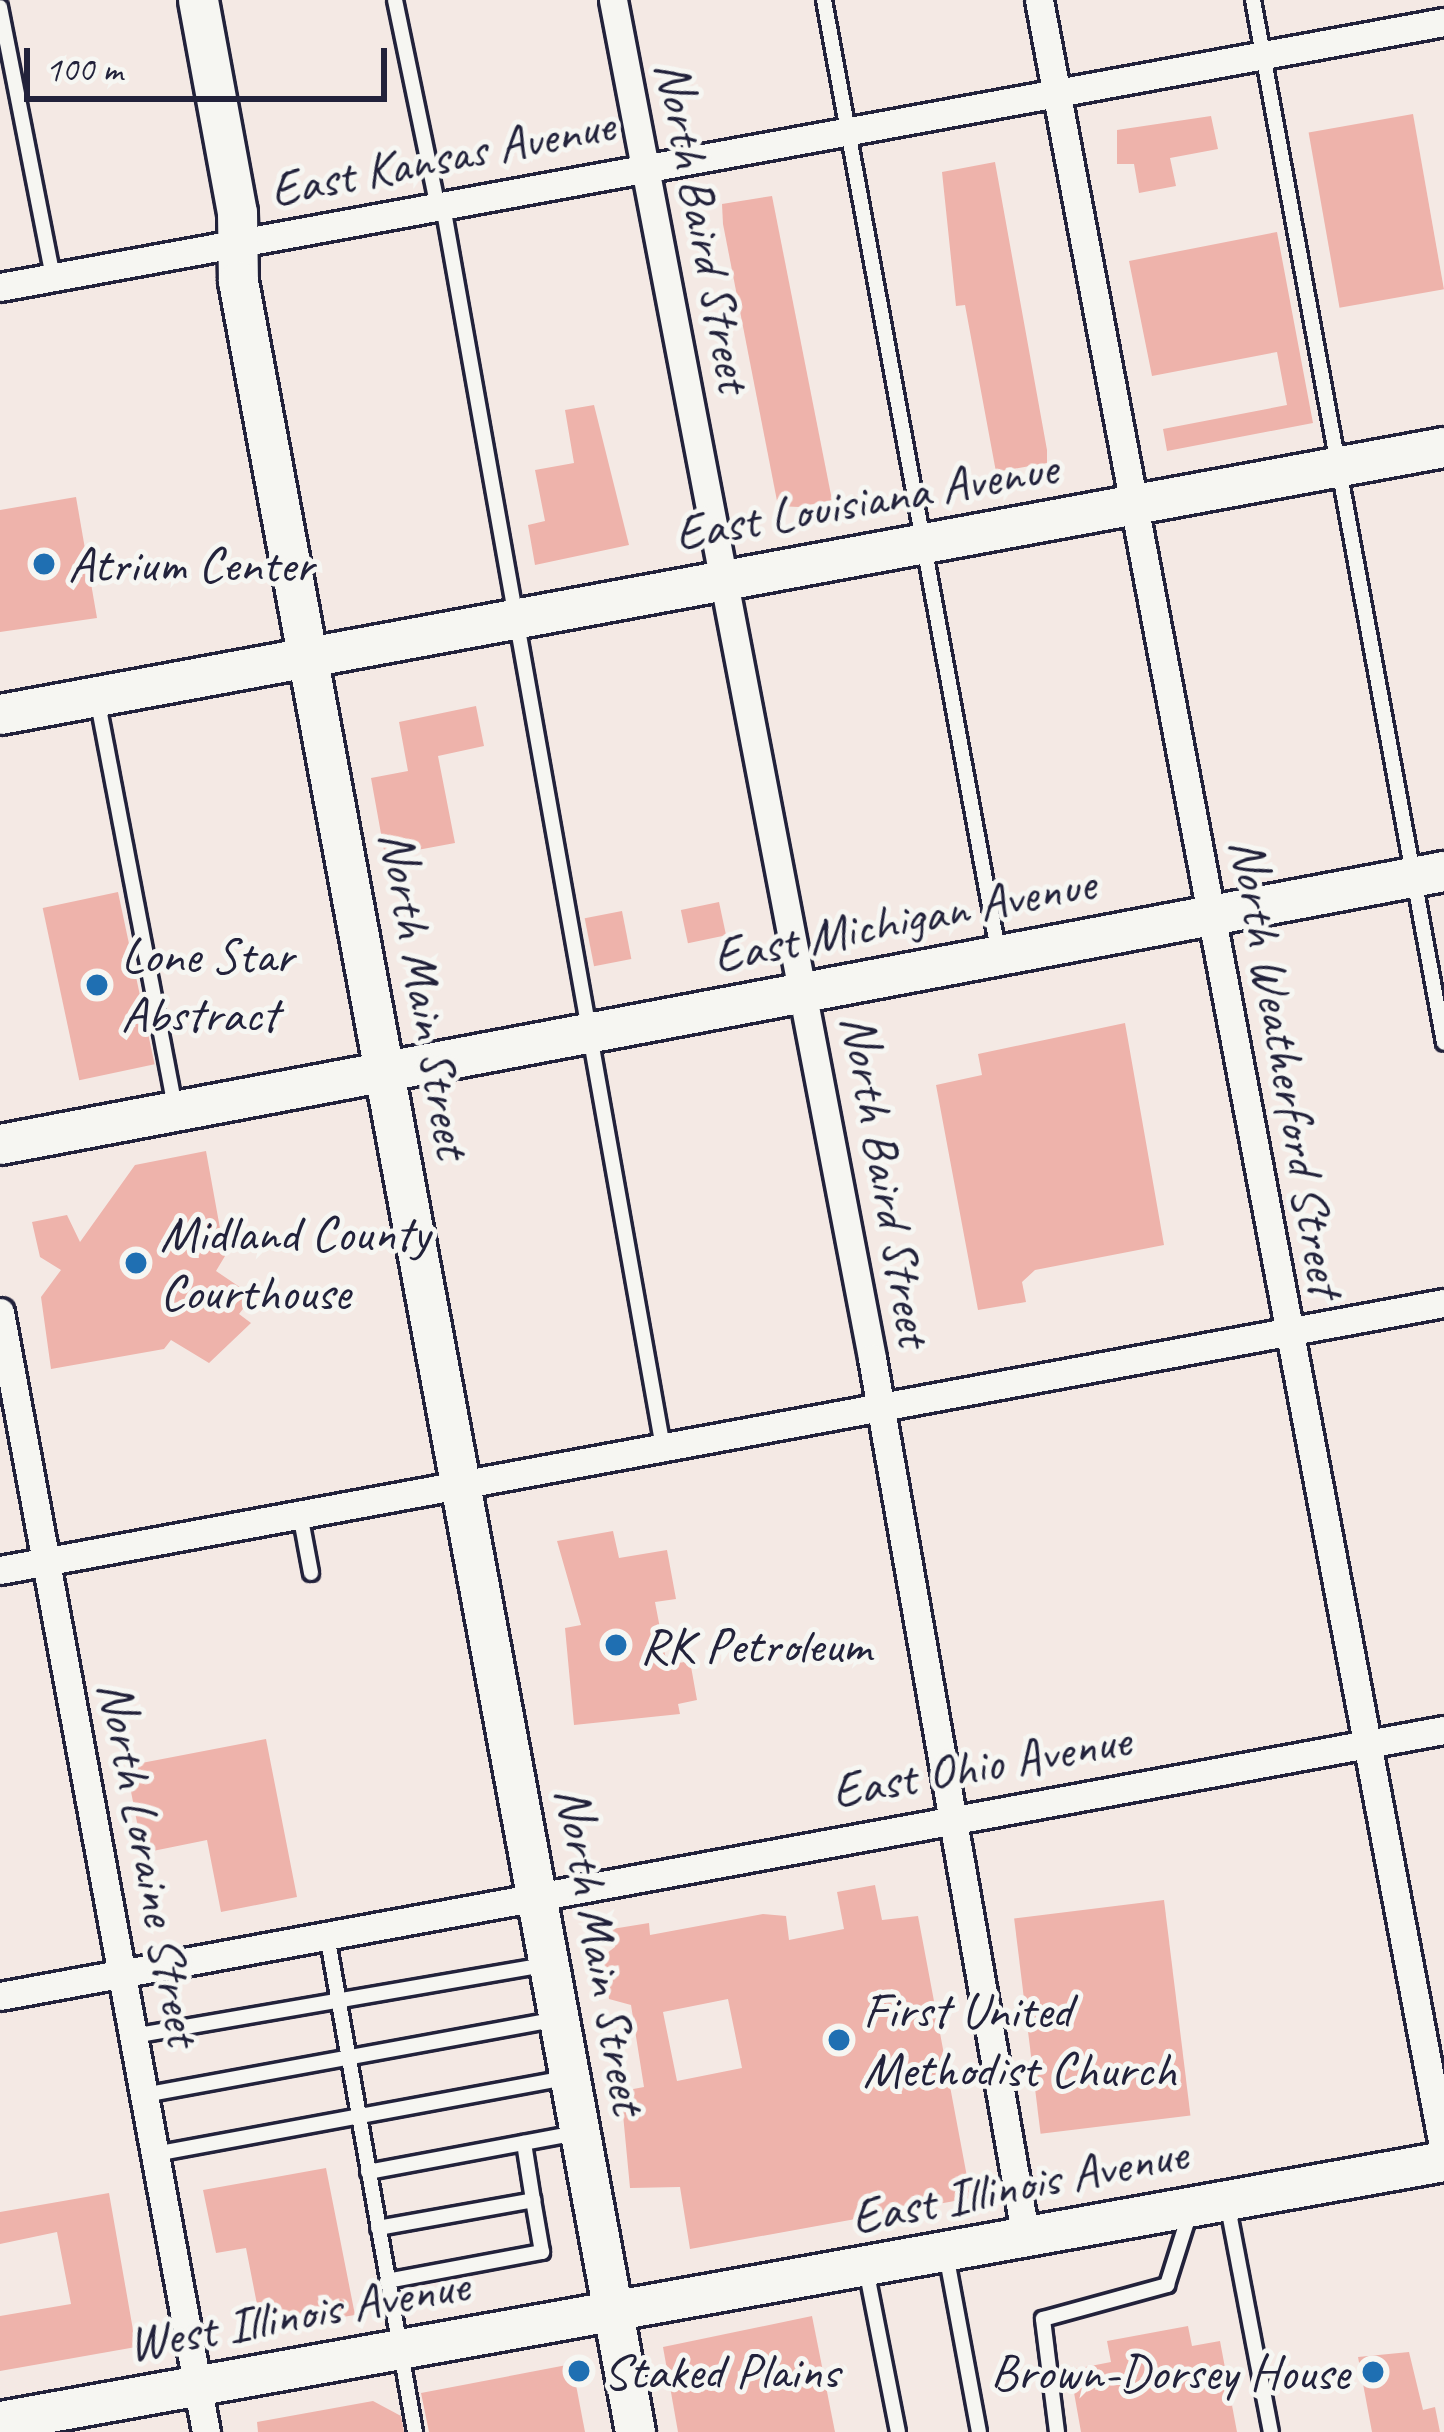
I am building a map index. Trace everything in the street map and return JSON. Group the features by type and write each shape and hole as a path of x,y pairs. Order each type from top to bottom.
{"street":[{"name":"North Main Street","path":"198,0 308,657 635,2432"},
{"name":"North Baird Street","path":"613,0 804,995 1026,2239"},
{"name":"North Weatherford Street","path":"1039,0 1363,1745 1444,2151"},
{"name":"East Kansas Avenue","path":"0,287 1444,22"},
{"name":"East Louisiana Avenue","path":"0,714 1444,448"},
{"name":"East Michigan Avenue","path":"0,1144 1429,874"},
{"path":"0,1570 1444,1303"},
{"name":"North Loraine Street","path":"0,1312 206,2432"},
{"name":"East Ohio Avenue","path":"0,1996 1444,1730"},
{"name":"East Illinois Avenue","path":"614,2316 1444,2161"},
{"name":"West Illinois Avenue","path":"0,2421 614,2316"}],"lane":[{"path":"395,0 440,206 510,620 592,1034 663,1447"},
{"path":"824,0 999,955"},
{"path":"1253,0 1338,467 1429,874 1444,1043"},
{"path":"0,7 53,278"},
{"path":"96,696 176,1111"},
{"path":"300,1514 311,1573"},
{"path":"327,1935 415,2432"},
{"path":"133,2036 549,1964"},
{"path":"144,2095 559,2019"},
{"path":"155,2154 569,2077"},
{"path":"368,2172 580,2132"},
{"path":"388,2281 542,2252 524,2143"},
{"path":"378,2228 533,2200"},
{"path":"1057,2432 1043,2319 1054,2308 1167,2284 1209,2205"},
{"path":"1209,2205 1270,2432"},
{"path":"946,2254 979,2432"},
{"path":"866,2269 898,2432"}],"building":[{"path":"1413,114 1444,289 1340,308 1309,132"},
{"path":"1211,116 1218,149 1170,158 1176,186 1139,193 1134,164 1117,164 1117,130"},
{"path":"995,162 1047,450 1047,463 996,472 965,305 956,306 942,172"},
{"path":"772,196 832,500 799,507 778,506 723,224 722,204"},
{"path":"1277,232 1313,423 1167,451 1163,429 1287,405 1277,352 1152,376 1129,261"},
{"path":"594,405 629,545 535,565 528,525 545,521 535,470 574,463 565,410"},
{"name":"Atrium Center","path":"76,497 97,618 0,632 0,510"},
{"path":"476,706 484,746 438,756 455,843 385,856 371,778 408,771 399,722"},
{"name":"Lone Star Abstract","path":"118,892 155,1064 79,1080 43,908"},
{"path":"719,902 726,935 688,943 681,910"},
{"path":"622,911 631,959 594,966 585,918"},
{"path":"1125,1023 1164,1245 1035,1270 1022,1282 1026,1302 978,1310 936,1085 982,1075 978,1054"},
{"name":"Midland County Courthouse","path":"206,1151 225,1256 216,1271 253,1296 239,1314 251,1323 209,1363 171,1340 164,1349 51,1369 41,1297 61,1270 40,1257 32,1222 67,1215 80,1242 135,1165"},
{"name":"RK Petroleum","path":"613,1531 619,1558 667,1550 676,1599 655,1602 667,1665 690,1661 697,1700 678,1704 680,1714 574,1725 565,1628 581,1625 557,1541"},
{"path":"266,1739 297,1897 221,1912 207,1840 143,1853 126,1766"},
{"name":"First United Methodist Church","path":"875,1885 882,1920 918,1916 971,2198 690,2249 680,2187 630,2188 622,2104 628,2090 644,2087 631,2005 609,1999 603,1956 615,1947 612,1929 649,1923 650,1935 763,1914 786,1916 789,1940 844,1929 837,1892","holes":["728,1999 742,2068 677,2081 663,2012"]},
{"path":"1164,1900 1190,2115 1041,2134 1014,1918"},
{"path":"326,2168 355,2315 262,2330 246,2248 216,2253 203,2190"},
{"path":"109,2193 136,2347 0,2371 0,2316 71,2304 57,2232 0,2244 0,2212"},
{"path":"812,2316 835,2432 678,2432 663,2347"},
{"path":"1188,2326 1192,2346 1220,2341 1237,2432 1081,2432 1070,2370 1111,2362 1107,2341"},
{"path":"1409,2352 1423,2410 1435,2407 1440,2432 1372,2432 1358,2357"},
{"path":"572,2364 585,2432 429,2432 421,2393"},
{"path":"373,2401 401,2416 404,2432 258,2432 257,2422"}],"place":[{"name":"Atrium Center","path":"44,564"},
{"name":"Lone Star Abstract","path":"97,985"},
{"name":"Midland County Courthouse","path":"136,1263"},
{"name":"RK Petroleum","path":"616,1645"},
{"name":"First United Methodist Church","path":"839,2040"},
{"name":"Staked Plains","path":"579,2371"},
{"name":"Brown-Dorsey House","path":"1373,2372"}]}
